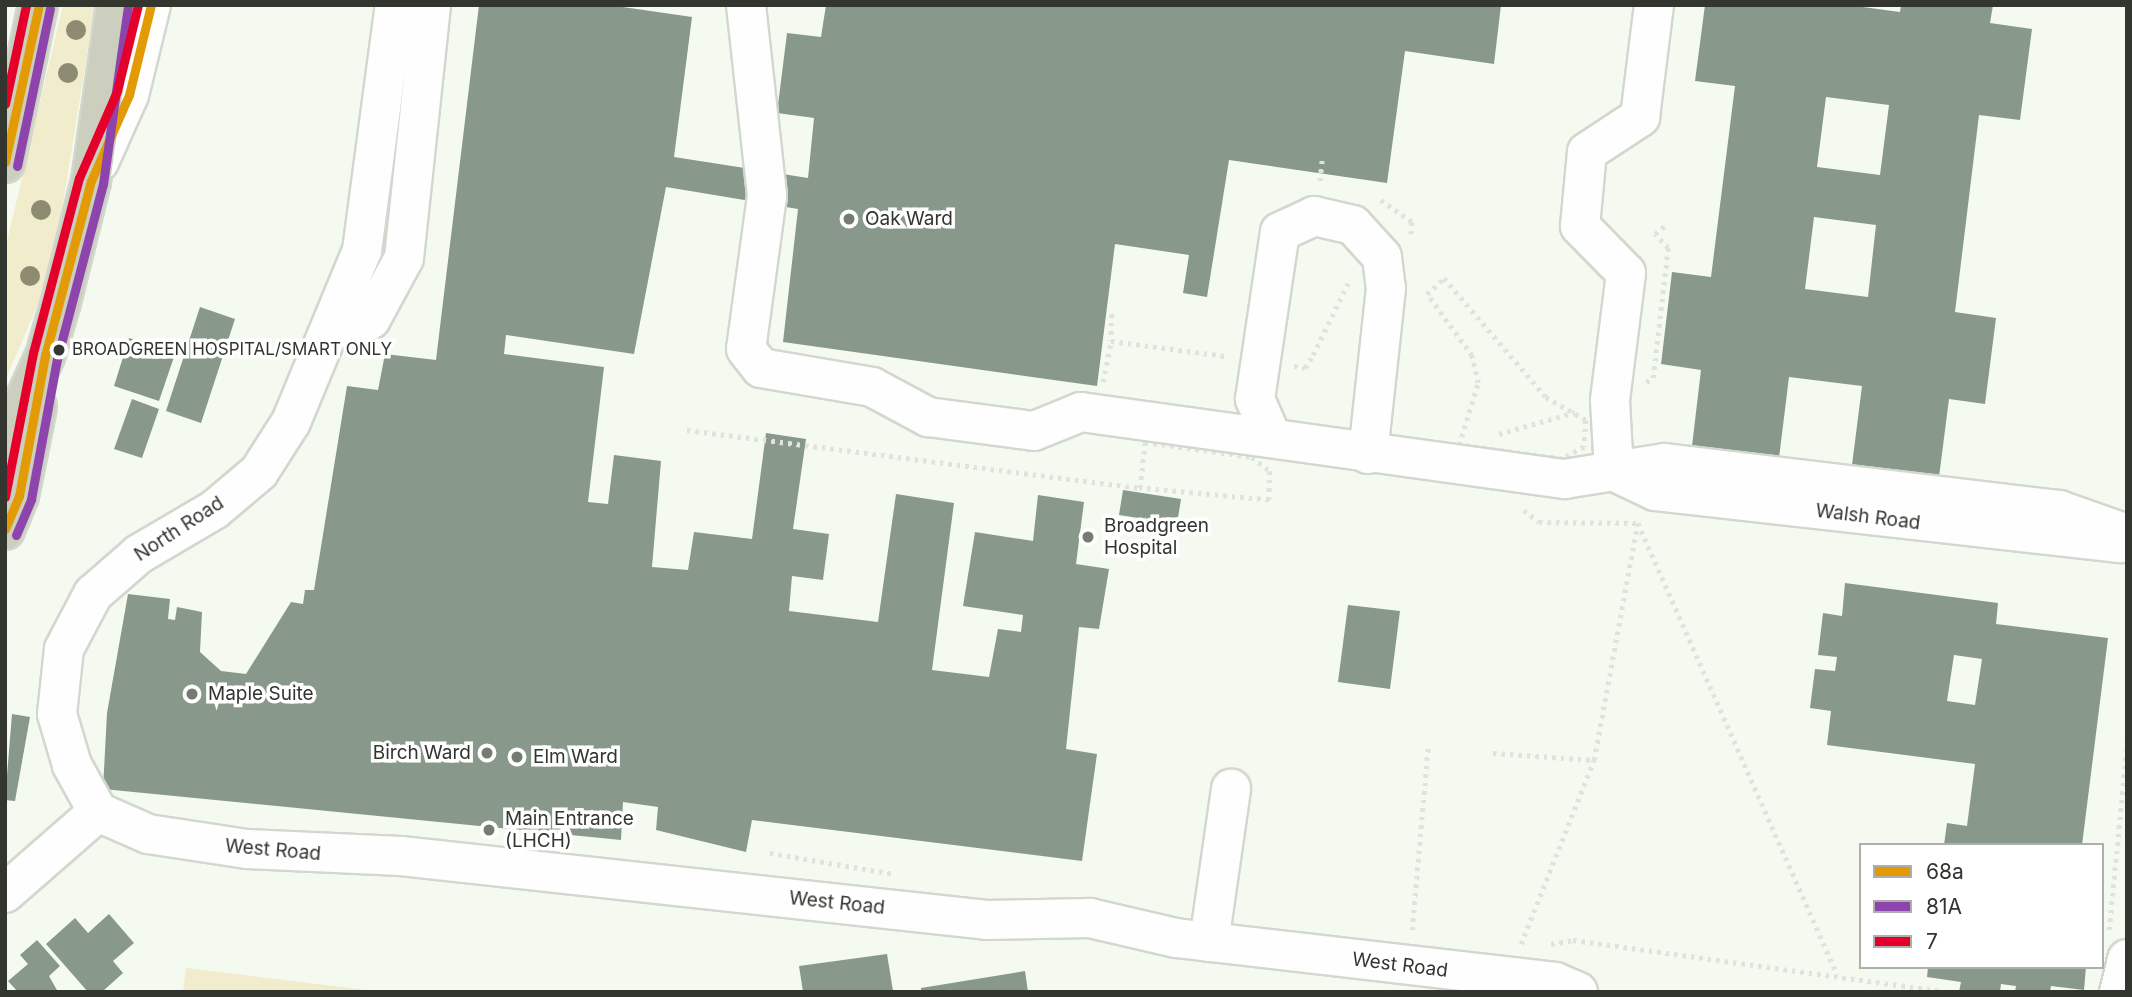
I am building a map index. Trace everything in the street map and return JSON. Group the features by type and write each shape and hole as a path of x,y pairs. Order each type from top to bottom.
{"highway":[{"path":"5,530 19,496 45,356 91,180 116,5"},
{"path":"5,163 38,8"},
{"path":"5,443 45,356"}],"lane":[{"path":"91,180 129,95 151,5"},
{"name":"North Road","path":"98,811 72,765 57,714 64,649 93,594 139,554 214,510 259,472 291,422 362,251 395,5"},
{"path":"333,322 355,328 371,319 404,258 431,5"},
{"path":"747,5 767,197 746,349 761,368 872,387 928,417 1034,431 1081,412 1368,454 1565,479 1664,463 2032,506 2127,534"},
{"path":"1614,472 1610,400 1626,274 1580,226 1587,152 1640,117 1654,5"},
{"path":"1272,438 1255,399 1280,232 1314,216 1353,225 1382,257 1386,288 1368,454"},
{"name":"Walsh Road","path":"1614,472 1655,491 2077,542 2127,543"},
{"path":"1209,942 1231,789"},
{"path":"5,893 98,811"},
{"name":"West Road","path":"98,811 148,834 247,849 401,856 987,920 1090,918 1209,942 1555,982 1578,992"},
{"path":"2117,952 2119,992"}],"path":[{"path":"1305,368 1356,275"},
{"path":"1444,278 1546,397 1586,420 1584,447 1562,458 1459,445 1478,383 1472,356 1427,294 1444,278"},
{"path":"1100,397 1111,341 1112,314"},
{"path":"1111,341 1231,356 1229,370"},
{"path":"1459,445 1576,412"},
{"path":"687,430 1140,488 1269,500 1270,471 1252,457 1145,442 1140,488"},
{"path":"1531,952 1517,954 1594,760 1640,515"},
{"path":"1539,522 1637,523"},
{"path":"1637,523 1837,975"},
{"path":"2117,952 2127,742"},
{"path":"1412,944 1428,746"},
{"path":"1493,753 1594,760"},
{"path":"1544,949 1573,940 1947,992"}],"shaded area":[{"path":"63,5 95,5 52,271 5,381 5,250"},
{"path":"186,968 383,992 183,992"}],"building":[{"path":"479,5 609,5 692,17 674,157 808,178 814,118 777,113 787,33 821,37 826,5 1501,5 1494,64 1405,51 1387,183 1229,160 1207,297 1183,293 1189,255 1115,244 1097,386 783,342 798,209 666,187 634,354 506,335 504,354 604,367 588,502 608,504 614,455 661,461 652,567 688,570 694,532 752,539 766,433 806,439 793,529 829,534 823,580 792,576 789,611 878,622 896,494 954,503 932,670 989,677 998,629 1021,632 1023,615 963,606 975,532 1033,541 1038,495 1084,502 1076,564 1109,569 1099,629 1079,627 1066,749 1097,754 1082,861 752,820 746,852 656,830 658,807 623,802 621,840 103,789 107,713 128,594 170,599 168,619 175,620 177,607 202,612 200,652 221,671 246,674 291,602 303,604 305,590 314,590 347,386 378,390 385,354 436,360"},
{"path":"1705,5 1848,5 1900,12 1901,5 1993,5 1990,23 2032,29 2020,120 1979,115 1955,312 1996,318 1985,404 1949,399 1939,477 1852,465 1862,386 1789,377 1779,458 1692,446 1701,370 1661,364 1672,272 1711,277 1735,86 1695,81","holes":["1826,97 1889,105 1880,175 1817,167","1814,217 1876,225 1868,297 1805,289"]},
{"path":"200,307 235,319 201,423 166,411"},
{"path":"129,338 175,354 159,401 114,386"},
{"path":"132,399 159,409 142,458 114,449"},
{"path":"1123,490 1181,499 1177,524 1119,515"},
{"path":"1845,583 1998,603 1996,624 2108,638 2082,843 1944,843 1947,823 1967,826 1975,764 1827,745 1831,711 1810,708 1815,669 1835,671 1837,657 1818,655 1823,613 1842,616","holes":["1954,655 1982,659 1975,705 1947,701"]},
{"path":"1348,605 1400,611 1390,689 1338,682"},
{"path":"12,714 30,717 15,801 5,800"},
{"path":"109,914 134,943 113,961 123,973 102,992 88,992 46,944 75,918 88,933"},
{"path":"37,940 60,966 49,976 58,992 18,992 8,981 28,964 20,955"},
{"path":"887,954 893,991 803,992 799,966"},
{"path":"1928,969 2086,969 2084,990 2051,986 2050,992 2015,992 2016,986 2001,984 2000,992 1959,992 1961,982 1927,977"},
{"path":"1025,971 1028,992 921,992 921,988"}],"transit line":[{"name":"7","path":"5,104 26,5"},
{"name":"68a","path":"5,162 39,5"},
{"name":"7","path":"5,497 33,353 79,178 117,91 138,5"},
{"name":"68a","path":"5,529 19,496 45,356 91,181 129,95 151,5"},
{"name":"81A","path":"16,535 31,499 57,359 103,184 128,7"},
{"name":"81A","path":"17,166 50,8"}],"place":[{"name":"Oak Ward","path":"849,219"},
{"name":"BROADGREEN HOSPITAL/SMART ONLY","path":"59,350"},
{"name":"Broadgreen Hospital","path":"1088,537"},
{"name":"Maple Suite","path":"192,694"},
{"name":"Birch Ward","path":"487,753"},
{"name":"Elm Ward","path":"517,757"},
{"name":"Main Entrance (LHCH)","path":"489,830"}]}
